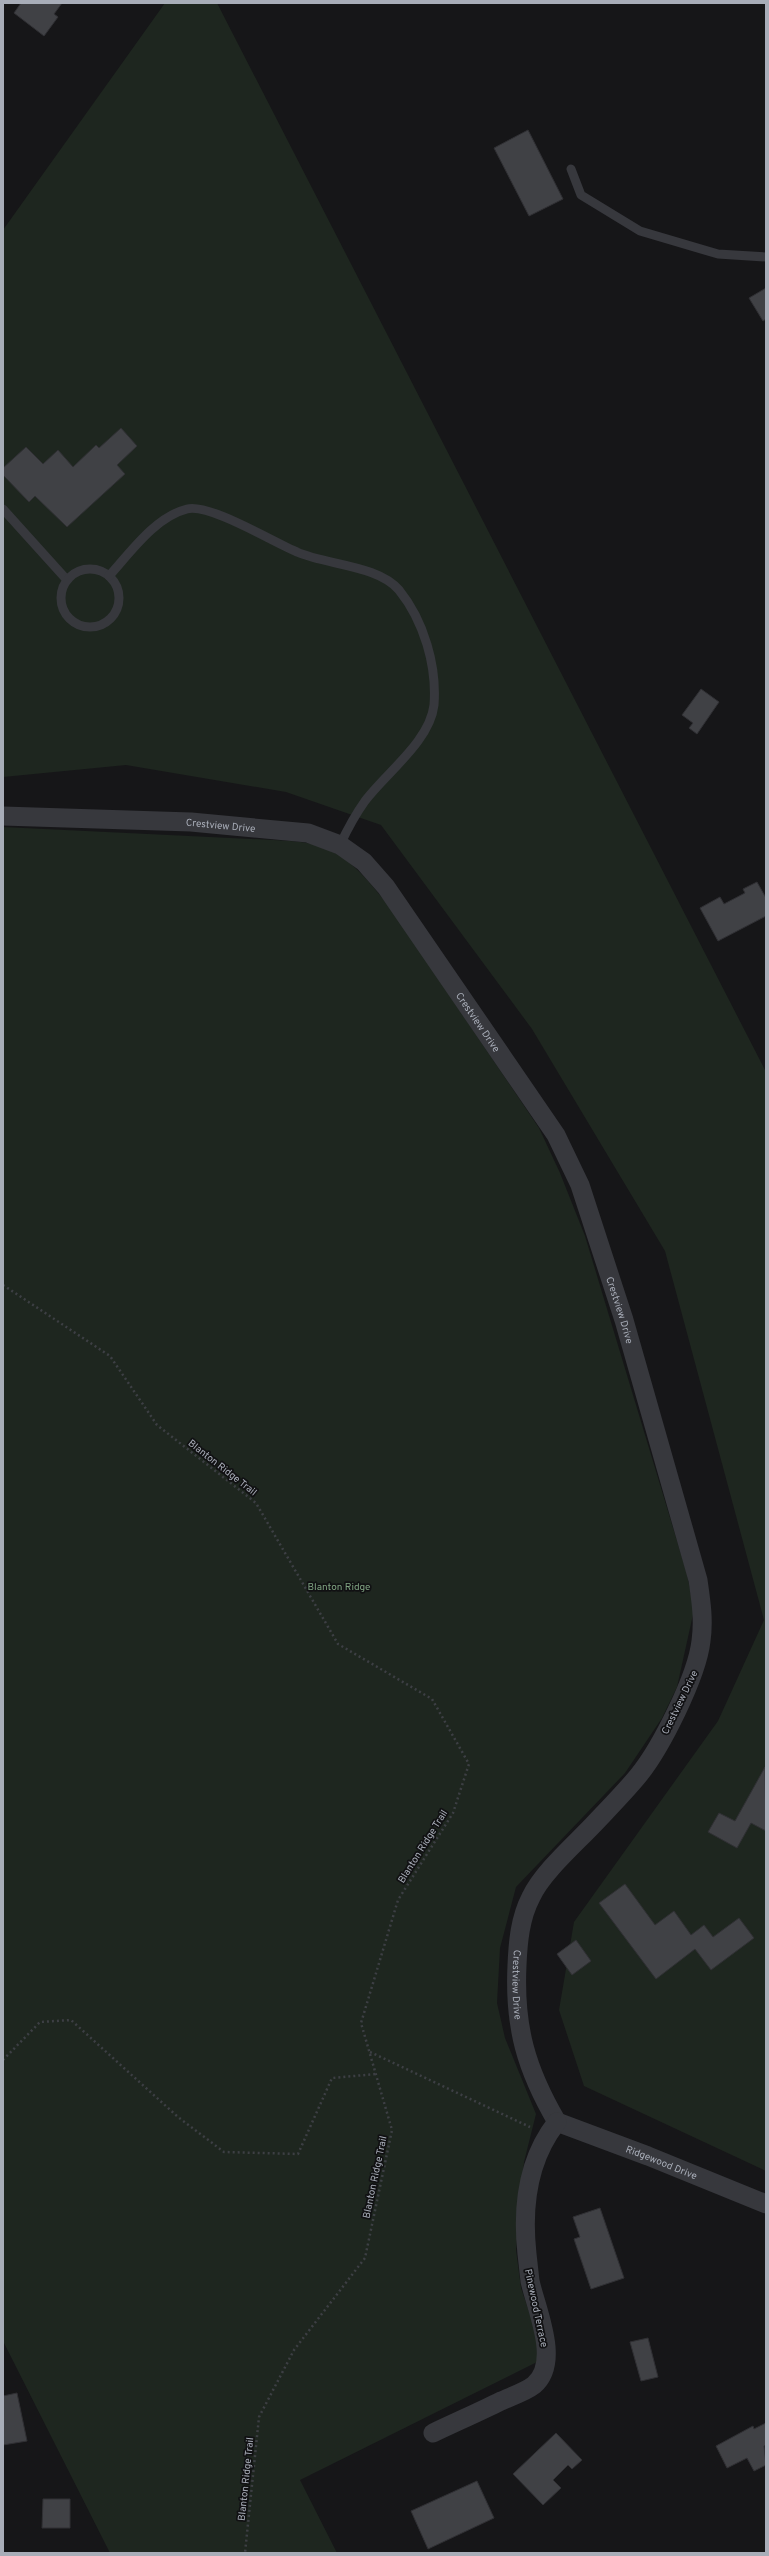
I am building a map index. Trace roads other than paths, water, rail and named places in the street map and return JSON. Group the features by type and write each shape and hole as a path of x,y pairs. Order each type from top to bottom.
{"street":[{"name":"Crestview Drive","path":"3,816 215,824 308,833 340,845 364,862 386,887 556,1136 580,1185 624,1320 698,1580 703,1611 701,1642 695,1669 672,1720 639,1774 556,1864 531,1896 522,1922 518,1944 516,1990 518,2025 530,2071 552,2128"},
{"name":"Ridgewood Drive","path":"552,2128 648,2156 766,2204"},
{"name":"Pinewood Terrace","path":"433,2433 520,2393 534,2385 542,2374 546,2363 546,2349 530,2282 526,2216 528,2183 538,2153 552,2128"}],"lane":[{"path":"570,169 581,195 640,231 718,254 766,257"},
{"path":"109,576 170,516 188,508 208,510 307,556 369,572 388,580 398,590 418,624 430,656 434,684 434,706 424,733 364,802 340,845"},
{"path":"3,509 67,580"},
{"path":"92,569 109,576 118,592 116,610 103,624 94,626 75,623 65,612 61,598 67,580 82,570 92,569"}],"park label":[{"name":"Blanton Ridge","path":"339,1586"}]}
